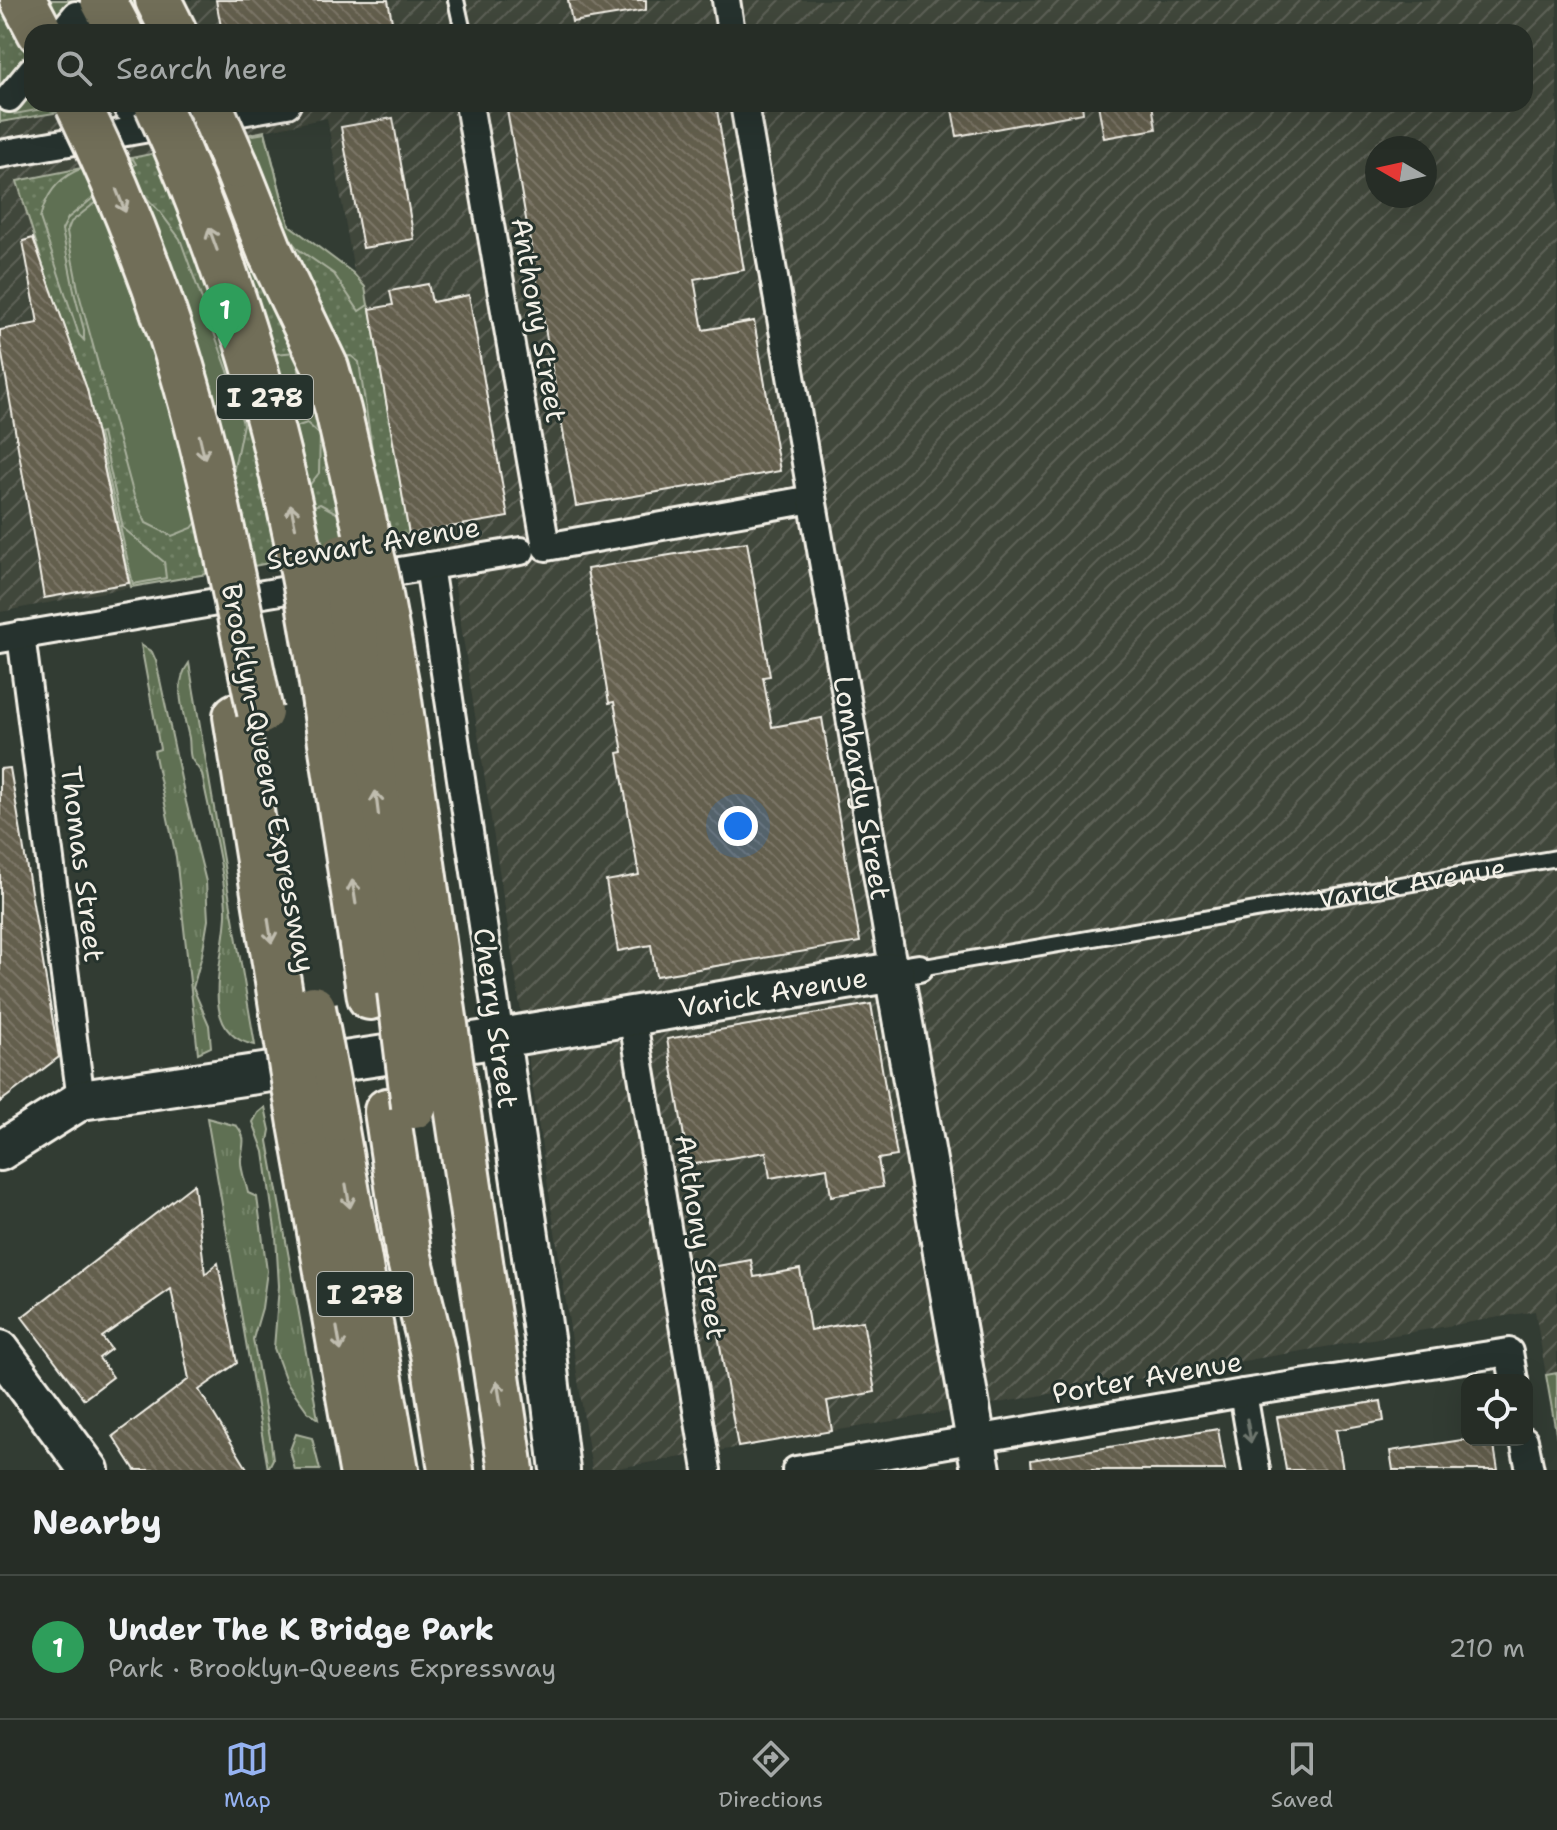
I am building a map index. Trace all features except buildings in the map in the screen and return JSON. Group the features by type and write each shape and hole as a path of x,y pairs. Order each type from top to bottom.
{"highway":[{"path":"23,0 36,24"},
{"path":"103,0 116,24"},
{"name":"Brooklyn-Queens Expressway","path":"82,112 126,211 171,335 213,494 318,1122 396,1470"},
{"name":"I 278","path":"141,112 208,224 260,381 299,543 362,698 419,1106 434,1251 433,1354 451,1470"},
{"path":"201,112 326,368 338,410 374,564 362,698"},
{"path":"419,1106 511,1470"},
{"path":"318,1122 362,1470"}],"main road":[{"name":"Varick Avenue","path":"0,1151 81,1100 500,1038 906,970"},
{"name":"Lombardy Street","path":"906,970 978,1454"},
{"name":"Cherry Street","path":"500,1038 548,1360 560,1470"},
{"path":"0,1350 89,1470"}],"street":[{"path":"726,0 728,24"},
{"path":"69,24 76,15 82,24"},
{"path":"9,98 24,80"},
{"path":"0,154 187,112"},
{"name":"Anthony Street","path":"470,112 533,549"},
{"name":"Lombardy Street","path":"745,112 812,499 906,970"},
{"name":"Stewart Avenue","path":"11,637 812,499"},
{"name":"Cherry Street","path":"429,566 500,1038"},
{"name":"Thomas Street","path":"11,637 81,1100"},
{"name":"Anthony Street","path":"632,1015 707,1470"},
{"name":"Porter Avenue","path":"796,1470 978,1454 1243,1393 1509,1352 1513,1374"},
{"path":"1243,1393 1256,1470"},
{"path":"1525,1446 1530,1470"}],"lane":[{"path":"456,0 461,24"},
{"name":"Varick Avenue","path":"906,970 1557,858"}],"shaded area":[{"path":"0,0 1557,0 1557,1373 1546,1375 1535,1311 592,1470 446,528 409,534 370,309 355,277 327,118 17,181 87,389 131,587 0,612"}],"green space":[{"path":"0,0 147,0 152,24 24,24 24,112 60,112 0,122"},
{"path":"24,97 26,112 15,114"},
{"path":"265,131 289,225 355,277 370,309 409,534 131,587 87,389 46,275 17,181"},
{"path":"265,133 289,225 353,273 365,287 368,305 359,311 334,274 298,249 281,227 268,185 236,145 248,136"},
{"path":"133,159 136,164 68,218 62,230 84,340 79,335 40,218 53,189 74,172 102,163"},
{"path":"140,191 180,239 228,371 243,424 232,478 192,528 172,536 146,523 134,496 79,294 67,232 71,222 105,195"},
{"path":"296,352 302,388 279,416 264,355"},
{"path":"351,356 359,362 373,456 336,357"},
{"path":"307,423 320,435 319,473 308,487 282,483 284,431"},
{"path":"102,433 123,528 164,562 166,578 133,584 99,434"},
{"path":"320,504 342,516 355,546 292,559 306,508"},
{"path":"141,645 152,652 156,661 206,882 208,920 193,988 209,1025 211,1047 198,1053 176,857 154,751 160,749"},
{"path":"189,663 255,1045 236,1038 224,1025 219,1007 225,893 202,774 191,758 181,700 181,681"},
{"path":"265,1107 270,1130 268,1141 318,1419 308,1412 286,1381 274,1348 279,1286 276,1236 264,1152 253,1122"},
{"path":"207,1118 237,1126 244,1142 243,1176 248,1193 257,1197 267,1271 262,1308 253,1339 273,1459 268,1469"},
{"path":"1557,1373 1557,1438 1546,1375"},
{"path":"296,1434 312,1438 320,1470 295,1470 290,1450"}],"place":[{"name":"Under The K Bridge Park","path":"225,349"}]}
